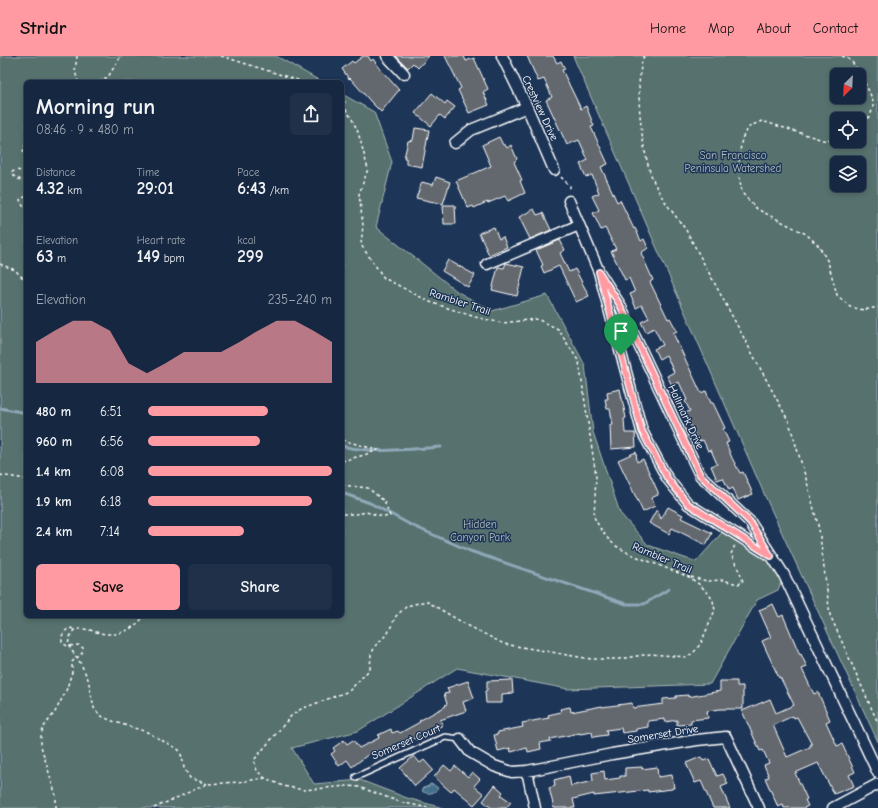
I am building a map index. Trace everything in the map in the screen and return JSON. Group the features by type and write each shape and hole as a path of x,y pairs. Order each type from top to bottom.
{"street":[{"path":"387,56 404,74"},
{"name":"Crestview Drive","path":"502,56 527,107 554,170"},
{"path":"454,143 471,130 527,107"},
{"name":"Hallmark Drive","path":"569,201 599,272 642,431 667,478 688,504 771,556"},
{"path":"487,264 579,224"},
{"name":"Hallmark Drive","path":"599,272 620,305 700,475 750,522 784,575 878,773"},
{"name":"Somerset Drive","path":"527,771 612,754 697,740 726,737 759,808"},
{"name":"Somerset Court","path":"460,739 470,752 494,766 512,772 527,771"},
{"path":"527,771 535,808"},
{"path":"833,808 878,784"}],"lane":[{"name":"Somerset Court","path":"356,776 445,737 460,739"}],"path":[{"path":"77,56 75,71 77,80"},
{"path":"103,80 108,77 121,56"},
{"path":"221,56 298,80"},
{"path":"644,56 640,65 638,89 645,158 651,176 667,206 686,230 789,422 819,529 830,615 878,723"},
{"path":"842,56 851,60 864,81 873,102 872,113 866,121"},
{"name":"Rambler Trail","path":"265,778 257,771 254,760 266,745 279,732 291,716 301,709 349,691 370,670 371,655 374,646 388,633 396,616 407,606 426,601 467,625 504,644 591,660 619,660 652,654 687,657 695,651 701,643 716,610 709,594 700,584 689,577 641,558 616,546 608,540 594,517 596,476 579,362 558,329 537,319 502,323 475,317 430,302 384,278 361,245 363,225 359,194 368,168 358,132 344,107"},
{"path":"830,140 823,140 762,121 750,126 742,138 739,158 739,175 742,193 758,209 806,234 819,246 828,262 837,295 850,307 864,310 878,307"},
{"path":"24,172 16,170 12,172 12,174 16,178 24,180"},
{"path":"554,170 570,186 569,201"},
{"path":"24,197 20,200 24,207"},
{"path":"0,264 15,270 24,279"},
{"path":"344,441 378,450 364,456 344,461"},
{"path":"0,475 24,479"},
{"path":"344,485 368,488 384,501 390,516 384,517 366,512 344,514"},
{"path":"689,577 707,581 722,580 738,584 743,582 731,554 740,536"},
{"path":"142,618 138,624 122,633 108,634 80,628 74,630 70,628 67,629 61,636 62,640 69,646 81,664 88,679 94,708 98,713 115,722 147,732 179,750 184,768 190,778 207,784"},
{"path":"69,646 68,639 74,630"},
{"path":"56,808 56,796 42,746 41,736 43,728 55,712 66,691 72,672 72,662 83,652 82,646 69,646"},
{"path":"154,808 207,784 239,782 265,778 283,786 304,790 347,786 359,787 400,802 430,808"}],"green space":[{"name":"Hidden Canyon Park","path":"0,56 276,56 318,80 24,80 24,618 344,618 344,95 374,112 392,162 376,227 458,292 492,311 547,295 585,365 593,432 620,513 648,545 696,562 726,528 771,556 784,575 778,590 757,600 710,684 568,689 457,668 358,731 292,748 314,784 360,780 407,798 443,808 0,808"},
{"name":"San Francisco Peninsula Watershed","path":"573,56 878,56 878,742 765,496"}],"water":[{"path":"430,784 438,788 431,793 423,792 422,789"}],"building":[{"path":"363,56 368,56 371,61 373,59 399,90 381,112 350,78 349,79 342,69 352,61 354,63"},
{"path":"396,56 429,56 418,68 413,63 408,68"},
{"path":"445,56 464,56 466,61 474,58 488,89 483,92 489,105 469,113 458,90 461,88"},
{"path":"527,56 553,56 557,63 561,61 565,69 562,70 581,109 586,106 594,126 591,127 608,164 601,167 617,202 620,200 641,241 644,239 648,248 641,253 653,280 650,282 668,319 670,318 677,331 673,333 701,393 706,391 711,403 713,403 725,428 723,429 729,442 726,443 732,458 740,473 743,472 753,494 738,500 733,488 729,490 723,478 717,480 711,466 717,464 711,450 708,451 703,440 698,442 685,413 690,411 679,382 672,385 667,376 674,372 666,355 659,359 654,349 663,345 654,328 646,332 641,322 649,318 642,305 636,308 630,294 635,292 629,278 625,280 611,251 616,249 605,228 601,230 593,213 599,210 592,196 599,193 592,175 586,177 580,164 588,160 579,140 567,145 546,100 552,97 544,79 538,81"},
{"path":"432,93 445,104 447,101 455,107 445,119 440,115 431,126 415,113"},
{"path":"415,128 429,130 422,167 406,164 406,158 404,158 408,141 413,140"},
{"path":"499,137 503,145 507,148 511,145 517,159 514,162 522,180 520,181 525,193 508,201 505,196 474,208 473,206 468,208 456,181 491,166 482,145"},
{"path":"436,177 450,182 443,204 416,198 422,182 433,185"},
{"path":"443,205 455,205 456,224 444,224"},
{"path":"534,209 537,215 543,213 551,230 530,239 519,217"},
{"path":"494,227 499,239 503,237 507,247 489,255 479,233"},
{"path":"560,240 565,250 560,253 569,272 575,269 589,296 576,302 559,266 544,273 541,266 543,265 536,250"},
{"path":"448,260 475,275 468,287 442,271"},
{"path":"506,263 524,267 517,296 492,290 498,267 504,268"},
{"path":"620,389 626,418 624,419 625,433 635,433 636,447 611,449 610,425 613,425 610,409 607,409 605,399 608,399 607,392"},
{"path":"636,452 637,462 643,459 658,492 658,495 651,498 655,506 643,512 618,460"},
{"path":"668,507 683,515 681,518 712,533 706,545 672,528 669,534 649,523 657,509 661,519"},
{"path":"773,604 779,617 783,615 800,655 801,654 807,667 802,669 814,694 818,692 830,720 826,722 837,746 842,744 855,772 849,775 854,786 834,794 818,763 795,773 807,799 805,800 808,806 804,808 784,808 783,805 778,807 765,778 769,777 764,765 769,763 763,750 760,751 742,711 770,699 776,713 794,705 780,677 779,678 762,641 771,637 759,610","holes":["793,716 794,718 797,717 812,745 787,757 773,725"]},
{"path":"512,680 513,693 502,694 502,703 486,703 485,691 487,690 487,681"},
{"path":"468,681 474,698 463,702 466,711 440,720 443,725 416,740 414,738 376,755 374,750 352,767 347,760 339,766 331,754 335,751 333,748 344,740 347,744 353,740 359,748 379,738 378,735 391,729 392,733 398,731 400,733 446,706 445,705 447,704 444,694 449,693 447,688"},
{"path":"720,681 737,681 737,686 743,686 743,709 720,709 707,711 708,718 691,720 691,724 677,725 677,720 665,722 665,719 648,721 648,727 636,729 636,731 622,733 621,728 606,730 607,735 593,737 592,732 550,739 551,741 540,743 541,749 528,752 527,748 511,752 510,748 498,751 494,735 498,734 498,732 523,727 522,723 549,718 548,715 561,712 560,709 570,707 571,712 602,706 632,703 633,708 663,704 663,699 676,698 676,696 688,695 688,697 720,691"},
{"path":"414,756 420,763 424,760 433,770 415,786 400,768"},
{"path":"701,757 703,761 709,759 717,776 723,774 728,784 721,787 730,808 713,808 701,781 695,783 686,763"},
{"path":"444,765 451,771 455,766 468,777 472,772 480,779 474,786 484,794 474,805 454,788 451,792 434,777"},
{"path":"642,767 642,769 657,767 658,777 672,775 674,788 648,792 648,790 594,796 594,794 573,799 575,808 554,808 549,788 555,786 554,780 569,776 571,786 593,781 592,773 604,771 605,780 625,776 625,768"},
{"path":"495,785 503,792 501,795 511,802 506,808 492,808 483,801"}],"waterway":[{"path":"0,408 24,413"},
{"path":"344,446 366,450 404,450 441,447"},
{"path":"344,494 370,503 411,525 470,551 626,604 644,604 669,589"}],"route":[{"path":"599,272 620,305 700,475 750,522 771,556 688,504 667,478 642,431 621,355 599,272"}]}
